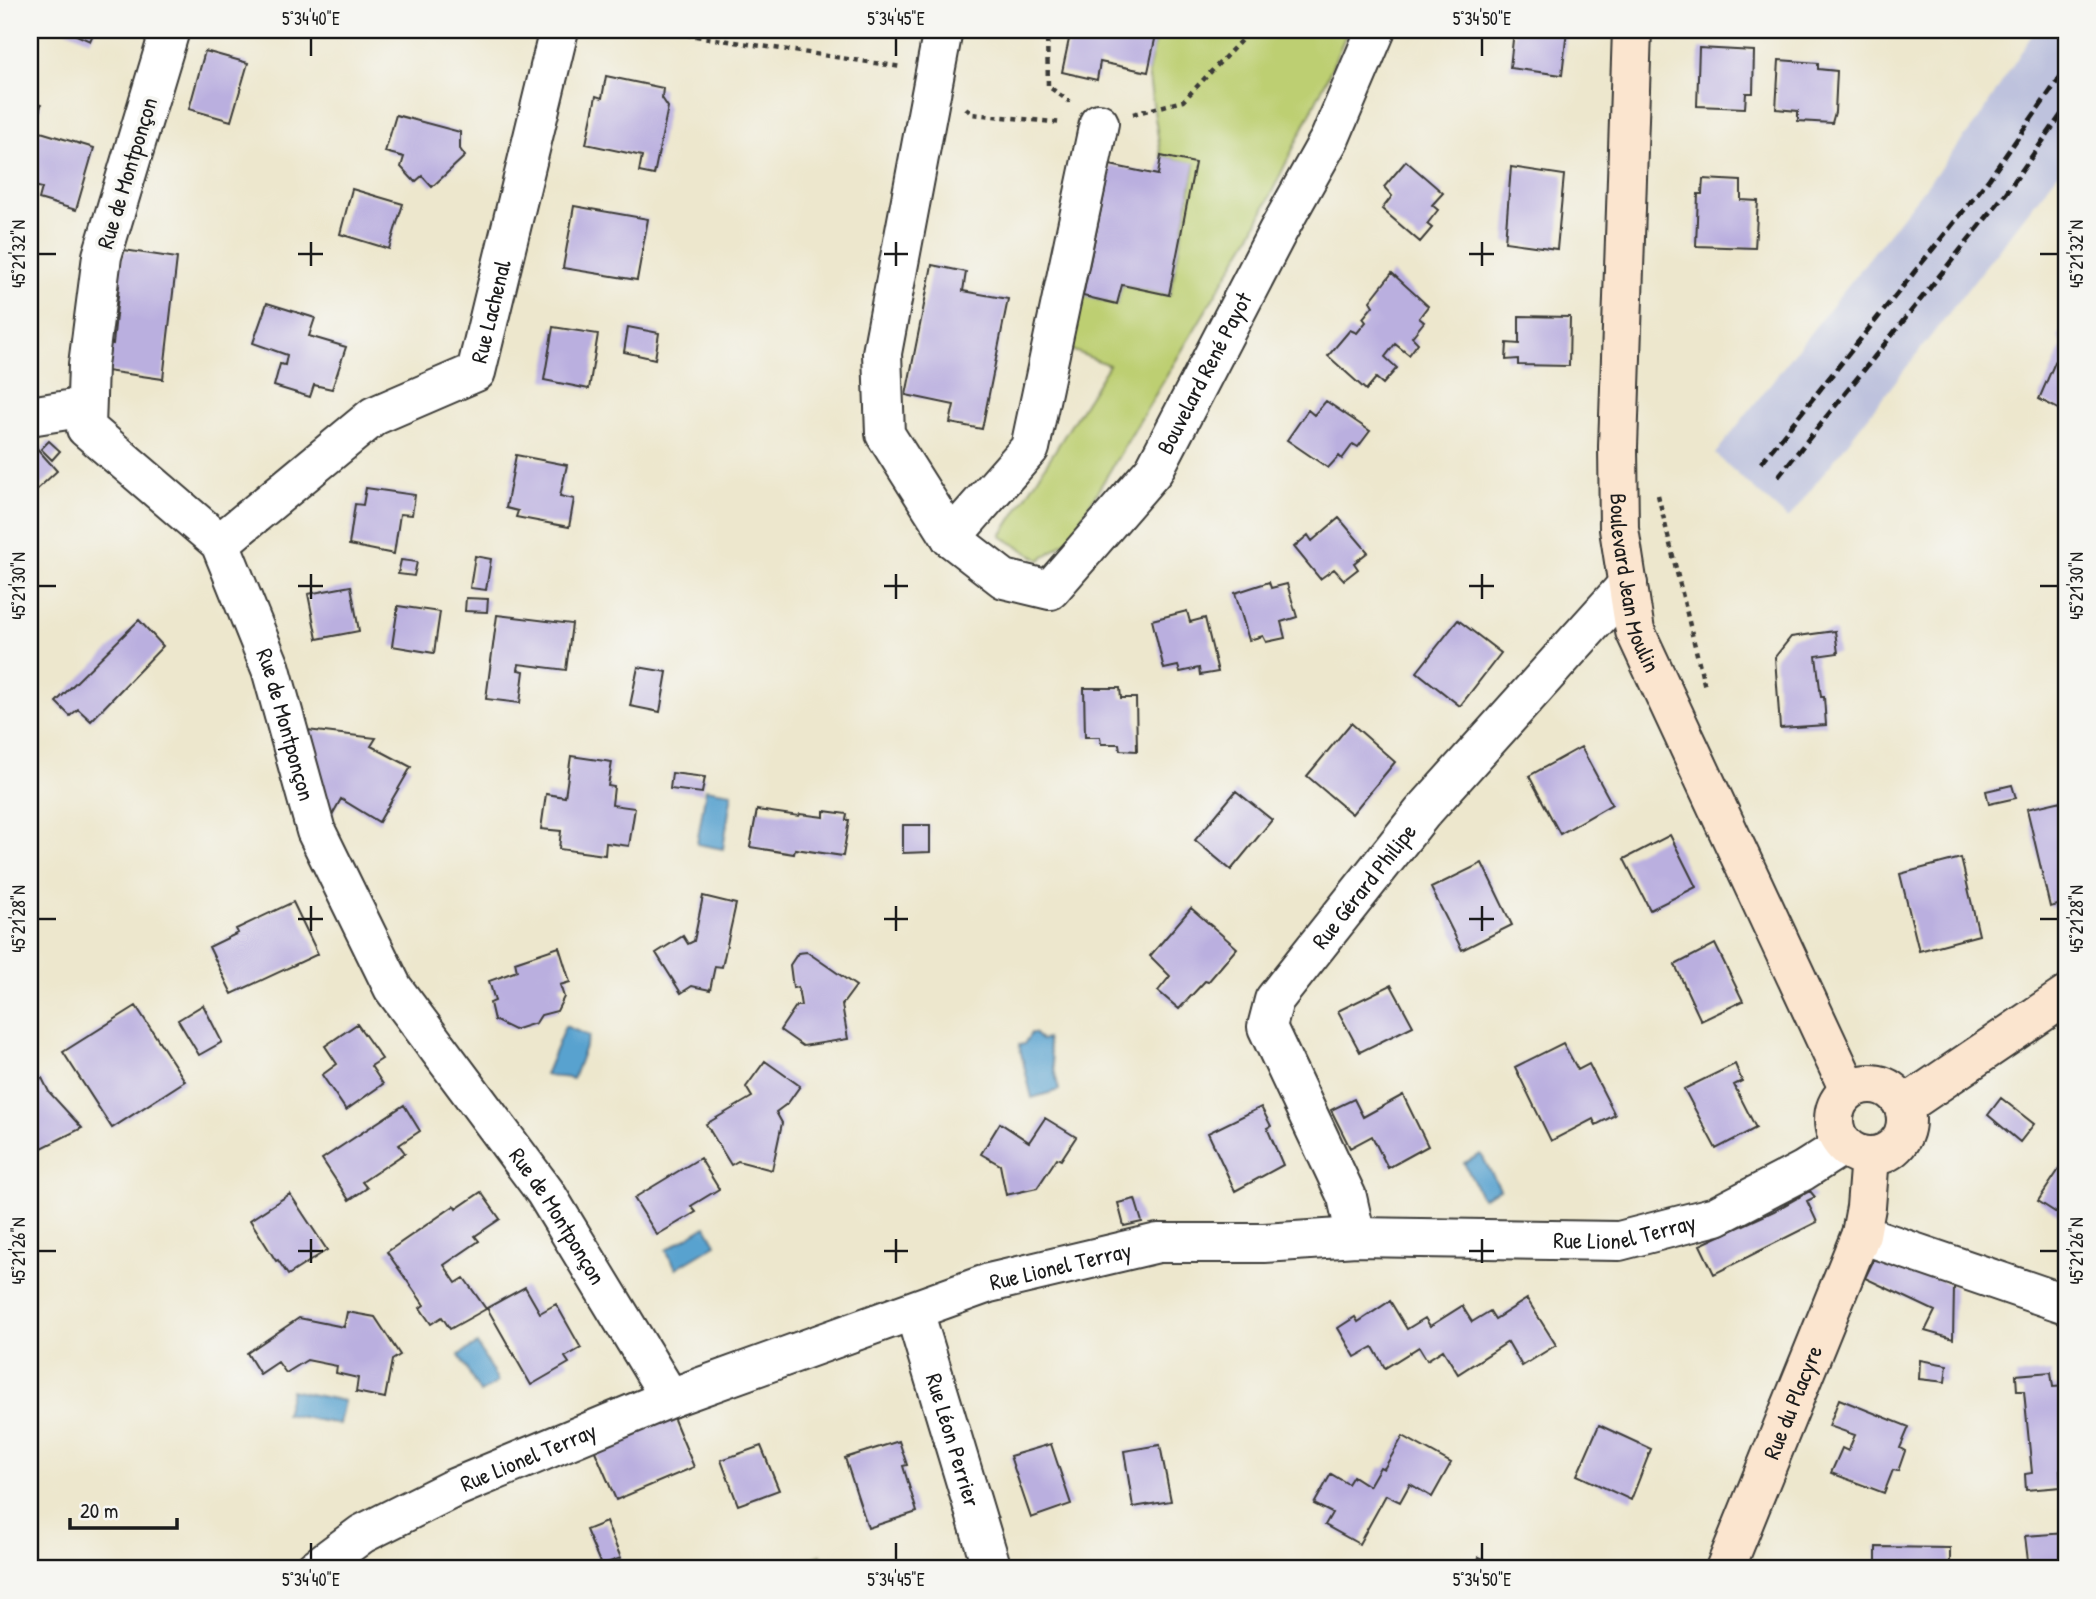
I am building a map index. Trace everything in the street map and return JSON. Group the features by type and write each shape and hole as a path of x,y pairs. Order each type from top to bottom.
{"street":[{"name":"Rue de Montponçon","path":"170,30 102,256 88,365 86,428 220,543 271,668 316,831 393,988 545,1192 670,1398"},
{"name":"Rue Lachenal","path":"220,543 374,416 477,372 559,30"},
{"name":"Bouvelard René Payot","path":"943,30 882,353 885,433 951,538 1004,579 1050,590 1154,470 1278,231 1330,138 1376,30"},
{"name":"Boulevard Jean Moulin","path":"1632,30 1618,447 1619,529 1635,631 1849,1090"},
{"path":"951,538 1030,448 1099,123"},
{"path":"30,416 86,407"},
{"name":"Rue Gérard Philipe","path":"1356,1237 1347,1196 1267,1027 1275,1000 1422,813 1628,584"},
{"path":"1904,1106 2066,996"},
{"path":"1870,1084 1881,1085 1898,1097 1904,1106 1906,1130 1892,1149 1881,1155 1857,1151 1838,1137 1834,1116 1836,1106 1849,1090 1870,1084"},
{"name":"Rue Lionel Terray","path":"315,1569 362,1534 454,1488 670,1398 989,1283 1158,1242 1264,1242 1356,1237 1619,1241 1716,1216 1803,1171 1857,1151"},
{"name":"Rue du Placyre","path":"1725,1569 1861,1234 1866,1207 1857,1151"},
{"path":"1861,1234 2066,1304"},
{"name":"Rue Léon Perrier","path":"914,1311 992,1569"}],"path":[{"path":"656,30 935,72 972,114 1046,123 1099,123 1182,100 1251,30"},
{"path":"1047,30 1048,86 1099,123"},
{"path":"1657,492 1707,695"}],"shaded area":[{"path":"2035,30 2066,30 2066,163 1788,519 1715,454 1978,120"}],"green space":[{"path":"1157,30 1348,30 1251,235 1069,539 1040,560 1001,536 1109,365 1071,350 1083,296 1117,304 1122,285 1170,295 1195,164 1161,156 1148,72"},
{"path":"821,1555 826,1569 783,1569"}],"water":[{"path":"706,789 732,793 723,849 697,844"},
{"path":"565,1026 589,1036 573,1079 545,1075"},
{"path":"1031,1033 1041,1040 1047,1039 1059,1090 1032,1098 1019,1045 1024,1044"},
{"path":"1481,1154 1500,1189 1482,1198 1464,1163"},
{"path":"706,1226 716,1244 676,1268 666,1250"},
{"path":"477,1344 498,1382 480,1393 459,1355"},
{"path":"291,1390 344,1401 339,1424 285,1414"}],"building":[{"path":"65,30 95,30 90,41"},
{"path":"1071,30 1157,30 1148,72 1100,62 1097,80 1062,72"},
{"path":"1514,30 1567,30 1562,75 1510,68"},
{"path":"1699,48 1754,51 1753,93 1746,93 1745,108 1697,106"},
{"path":"205,51 248,63 231,121 189,109"},
{"path":"1779,60 1818,63 1818,69 1837,71 1832,123 1798,121 1798,111 1776,109"},
{"path":"606,76 663,88 662,98 668,107 654,175 639,172 642,156 586,144 596,96 602,98"},
{"path":"30,101 41,105 34,130 94,148 76,210 39,199 42,188 30,185"},
{"path":"396,115 460,132 460,149 465,156 432,187 422,176 415,182 401,167 404,157 385,152"},
{"path":"1161,156 1195,163 1169,295 1122,285 1117,304 1083,296 1110,165 1158,175"},
{"path":"1406,161 1443,193 1432,205 1438,210 1427,224 1432,228 1420,242 1382,209 1392,196 1384,187"},
{"path":"1511,167 1564,175 1557,249 1505,242"},
{"path":"1703,179 1741,181 1741,200 1758,201 1755,248 1696,246 1698,194 1702,194"},
{"path":"352,189 403,204 389,249 340,234"},
{"path":"574,206 648,219 637,280 563,268"},
{"path":"124,250 177,258 163,379 106,371 108,343 113,344 119,286 114,285"},
{"path":"932,265 966,272 963,291 1008,299 982,429 950,423 954,405 906,395"},
{"path":"1392,273 1428,306 1419,318 1424,322 1412,337 1418,343 1409,355 1395,344 1385,357 1397,368 1383,384 1376,378 1366,390 1328,356 1350,330 1357,333 1366,322 1363,318 1373,306 1370,301"},
{"path":"267,303 315,318 309,336 346,347 332,389 314,385 310,397 274,386 280,364 285,365 287,355 253,343"},
{"path":"1519,316 1570,317 1569,366 1518,365 1518,359 1506,360 1507,343 1519,344"},
{"path":"2066,323 2066,413 2039,399 2062,346 2058,336"},
{"path":"553,327 598,334 589,389 544,380"},
{"path":"628,327 659,333 655,359 624,352"},
{"path":"1326,401 1370,431 1358,447 1353,444 1342,459 1339,456 1328,468 1287,440 1308,410 1314,415"},
{"path":"49,441 60,451 52,460 41,449"},
{"path":"33,444 57,471 30,496 30,447"},
{"path":"516,455 567,465 560,496 574,499 569,527 516,517 518,511 506,508"},
{"path":"366,488 415,495 412,515 400,514 394,554 349,545 355,504 363,505"},
{"path":"1339,518 1368,552 1354,563 1358,569 1344,580 1334,569 1320,579 1294,547 1308,535 1312,541"},
{"path":"475,556 491,559 486,590 470,588"},
{"path":"401,560 417,562 414,576 398,574"},
{"path":"1269,582 1271,588 1287,584 1297,617 1281,622 1285,638 1266,642 1263,636 1249,640 1235,593"},
{"path":"351,586 359,631 317,639 308,594"},
{"path":"466,598 488,599 487,612 465,611"},
{"path":"398,606 440,612 434,653 392,646"},
{"path":"1187,611 1190,622 1205,618 1218,672 1200,675 1199,668 1180,672 1178,666 1164,669 1152,620"},
{"path":"497,615 572,624 566,670 519,664 518,670 524,671 520,703 486,699"},
{"path":"139,620 163,646 91,721 78,709 70,716 56,702"},
{"path":"1458,620 1501,653 1460,706 1417,672"},
{"path":"1835,631 1838,653 1816,656 1826,725 1780,728 1775,657 1791,637"},
{"path":"638,667 667,672 660,712 630,706"},
{"path":"1084,688 1120,688 1121,698 1136,698 1137,751 1120,750 1119,744 1101,744 1100,737 1085,737"},
{"path":"1351,723 1395,762 1352,814 1307,776"},
{"path":"307,730 376,738 371,746 411,767 379,822 341,799 331,817"},
{"path":"1581,747 1612,804 1560,834 1529,776"},
{"path":"571,756 612,762 608,786 614,787 612,805 635,808 629,846 606,843 605,855 559,849 561,831 541,829 546,794 565,797"},
{"path":"672,773 705,777 702,793 670,789"},
{"path":"2012,785 2016,798 1989,804 1986,791"},
{"path":"1236,791 1272,820 1231,870 1195,840"},
{"path":"2066,800 2066,903 2050,907 2027,809"},
{"path":"757,810 799,816 824,817 824,811 847,814 846,820 849,820 843,856 795,849 794,854 750,847"},
{"path":"903,825 930,825 930,852 903,853"},
{"path":"1670,835 1696,887 1650,910 1624,859"},
{"path":"1961,858 1979,935 1919,951 1900,874"},
{"path":"1482,863 1512,925 1462,950 1431,888"},
{"path":"703,896 736,904 722,967 715,966 710,990 692,986 681,993 656,953 683,936 688,944 694,941"},
{"path":"293,902 318,954 232,994 209,947 238,933 236,929"},
{"path":"1191,908 1237,948 1208,982 1205,981 1179,1009 1158,991 1170,976 1150,956"},
{"path":"1715,944 1743,1001 1701,1021 1675,965"},
{"path":"559,947 570,982 560,985 564,997 557,1011 541,1015 536,1023 514,1030 494,1020 490,1003 495,1001 489,981 517,971 515,962"},
{"path":"807,952 856,986 842,1005 848,1039 803,1046 780,1030 796,1006 801,1006 798,987 793,988 790,965 798,953"},
{"path":"1391,985 1413,1026 1360,1052 1338,1011"},
{"path":"203,1005 222,1042 199,1055 178,1020"},
{"path":"136,1006 185,1081 112,1128 63,1052"},
{"path":"357,1024 382,1059 371,1066 383,1084 346,1110 322,1075 337,1064 325,1046"},
{"path":"1563,1043 1578,1070 1589,1064 1615,1115 1596,1125 1593,1119 1551,1141 1515,1067"},
{"path":"765,1061 800,1086 788,1103 776,1112 782,1123 772,1170 738,1161 731,1165 706,1124 752,1097 746,1087"},
{"path":"1735,1064 1742,1081 1734,1085 1756,1128 1716,1149 1684,1089"},
{"path":"42,1078 49,1092 82,1128 30,1154 30,1083"},
{"path":"1403,1095 1428,1146 1388,1168 1372,1136 1350,1148 1331,1110 1354,1099 1363,1117"},
{"path":"2001,1098 2034,1124 2020,1142 1988,1115"},
{"path":"404,1105 420,1131 399,1145 405,1153 362,1182 367,1188 349,1200 322,1159"},
{"path":"1261,1107 1271,1126 1267,1128 1283,1165 1235,1191 1208,1133"},
{"path":"1045,1118 1076,1137 1061,1160 1057,1158 1037,1188 1006,1195 1000,1165 981,1154 1000,1123 1029,1142"},
{"path":"700,1158 719,1189 691,1206 696,1212 657,1235 634,1198"},
{"path":"2066,1159 2066,1219 2038,1201"},
{"path":"1810,1191 1815,1197 1807,1201 1817,1222 1714,1274 1700,1245"},
{"path":"481,1192 500,1219 475,1236 479,1241 444,1265 456,1283 464,1278 486,1309 450,1329 442,1317 431,1324 420,1308 424,1305 387,1252 454,1206 456,1209"},
{"path":"290,1194 327,1250 288,1275 250,1220"},
{"path":"1135,1199 1142,1222 1124,1226 1118,1203"},
{"path":"1879,1249 1954,1287 1953,1339 1925,1331 1935,1311 1865,1278"},
{"path":"525,1287 540,1313 556,1304 581,1348 565,1357 569,1363 531,1385 487,1308"},
{"path":"1527,1299 1556,1345 1522,1366 1508,1342 1458,1374 1443,1350 1427,1360 1419,1347 1385,1368 1373,1347 1355,1357 1338,1328 1355,1317 1358,1322 1390,1301 1407,1329 1425,1318 1430,1326 1462,1306 1472,1322 1490,1311 1495,1319"},
{"path":"347,1312 375,1317 400,1355 392,1360 385,1398 356,1392 358,1378 336,1373 337,1366 307,1360 286,1373 278,1362 260,1374 247,1353 299,1318 344,1327"},
{"path":"1920,1360 1947,1365 1945,1382 1919,1379"},
{"path":"2051,1372 2053,1387 2066,1386 2066,1470 2060,1470 2061,1487 2026,1490 2025,1474 2032,1473 2024,1391 2017,1391 2016,1375"},
{"path":"1839,1399 1909,1427 1900,1448 1905,1451 1898,1471 1893,1470 1884,1493 1831,1473 1842,1448 1848,1451 1855,1435 1829,1426"},
{"path":"673,1417 694,1467 616,1500 594,1449"},
{"path":"1599,1425 1651,1449 1631,1500 1577,1475"},
{"path":"1403,1436 1451,1463 1432,1497 1410,1484 1400,1502 1386,1495 1359,1544 1325,1525 1332,1513 1314,1504 1331,1474 1348,1484 1353,1476 1369,1486 1380,1467 1384,1469"},
{"path":"899,1441 907,1465 903,1466 917,1512 868,1528 845,1458"},
{"path":"1051,1444 1071,1504 1031,1518 1010,1456"},
{"path":"1160,1445 1171,1501 1133,1507 1124,1451"},
{"path":"761,1446 779,1490 738,1505 721,1460"},
{"path":"606,1522 621,1558 601,1565 586,1530"},
{"path":"2066,1533 2066,1569 2029,1569 2025,1536"},
{"path":"1876,1547 1950,1548 1950,1569 1876,1569"},
{"path":"1479,1557 1506,1569 1474,1569"}],"railway":[{"path":"1761,463 1989,179 2066,69"},
{"path":"1778,477 2006,193 2066,108"}]}
